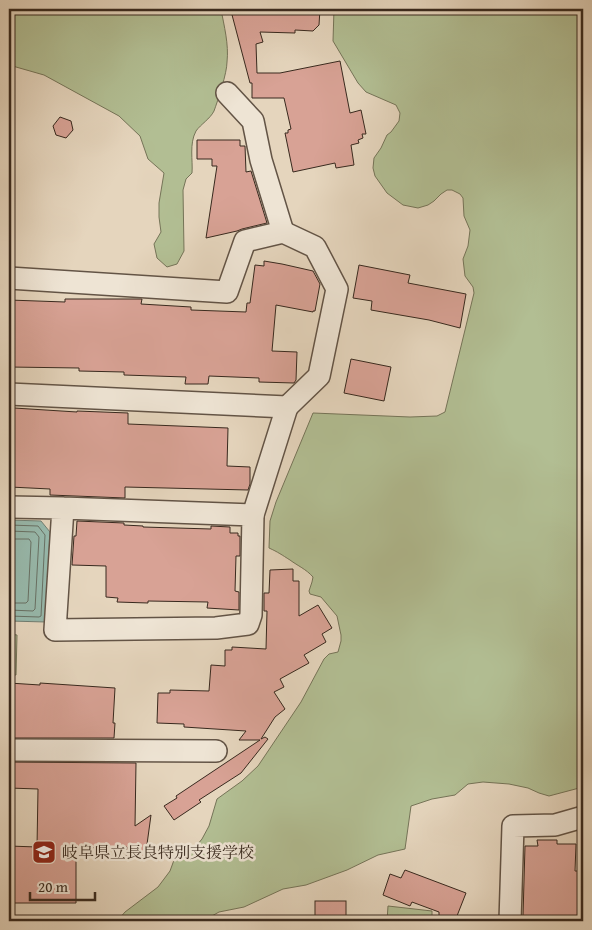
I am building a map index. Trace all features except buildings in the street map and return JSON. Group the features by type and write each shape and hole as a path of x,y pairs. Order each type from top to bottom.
{"street":[{"path":"227,93 253,121 261,160 283,232"},
{"path":"9,278 227,292 245,242 283,232 315,247 337,289 319,376 287,407 254,515 251,615 248,624 216,628 55,630 63,508"},
{"path":"9,394 287,407"},
{"path":"9,507 254,515"},
{"path":"9,750 216,751"},
{"path":"510,921 513,826 555,825 583,817"}],"shaded area":[{"path":"9,9 221,9 227,42 227,67 214,111 198,128 194,136 192,173 186,179 183,190 184,251 177,264 167,267 157,258 154,244 161,232 159,203 164,173 148,159 140,136 119,116 44,75 9,65"},
{"path":"334,9 583,9 583,787 549,796 528,788 509,784 483,782 468,784 455,795 432,799 411,806 405,849 378,855 347,870 306,885 283,889 244,907 219,912 203,921 119,921 125,912 158,887 170,871 174,860 180,854 192,851 202,839 209,826 217,799 242,781 258,766 301,702 324,659 329,654 338,652 341,635 337,616 321,597 310,594 309,591 313,577 269,548 270,521 276,502 313,413 410,417 437,416 445,412 474,293 473,287 465,276 463,259 468,246 470,230 464,216 463,198 460,194 447,190 428,205 418,208 403,205 387,193 375,176 373,168 374,158 387,135 399,121 400,113 396,105 366,92 358,83 333,41"},
{"path":"9,634 17,635 16,675 9,675"},
{"path":"388,906 432,911 432,921 387,921"}],"water":[{"path":"9,520 41,521 50,532 46,622 9,621"}],"place":[{"name":"岐阜県立長良特別支援学校","path":"44,852"}]}
